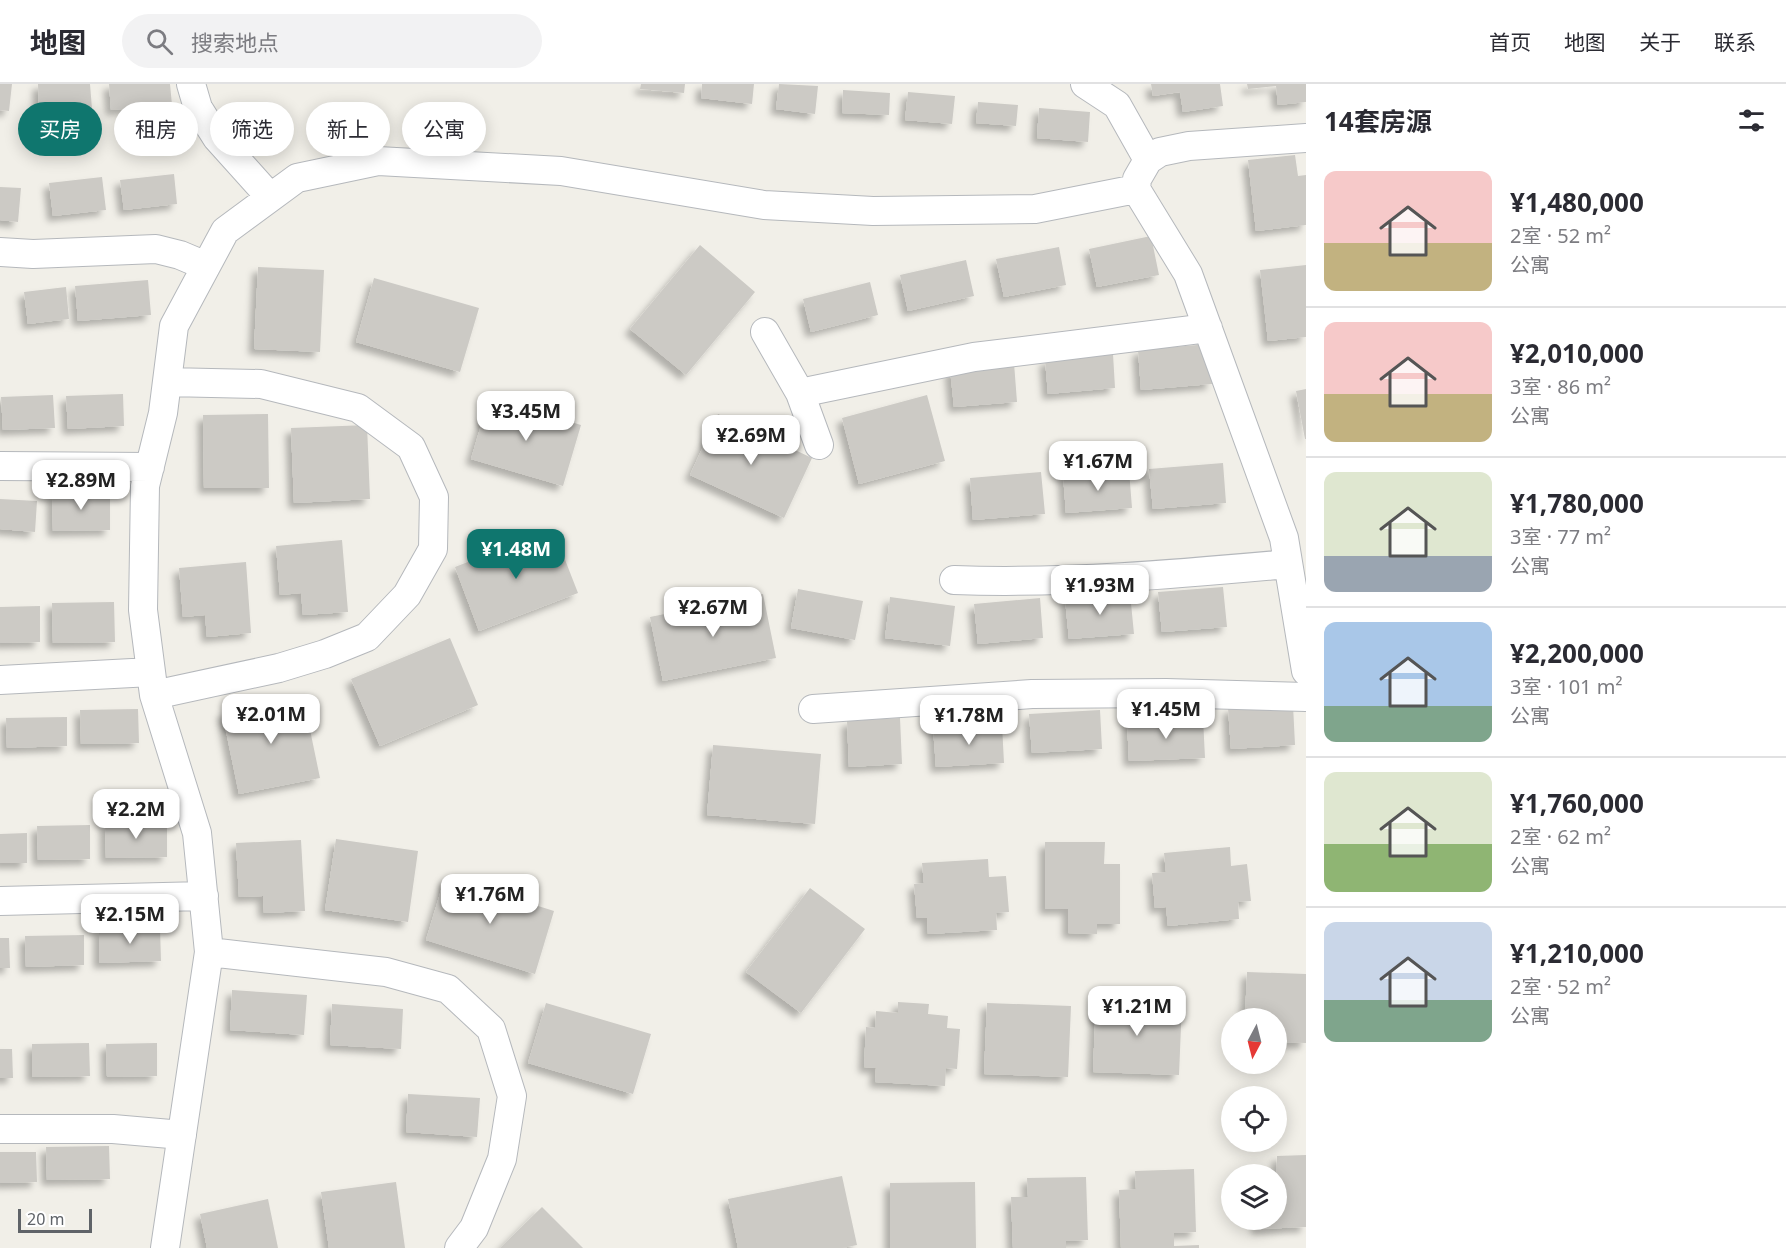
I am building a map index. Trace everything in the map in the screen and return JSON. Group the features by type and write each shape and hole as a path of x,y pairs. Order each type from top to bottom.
{"street":[{"path":"191,84 198,108 217,138 270,197"},
{"path":"1085,84 1117,105 1148,160"},
{"path":"1306,138 1189,146 1160,152 1148,160 1137,179 1136,189 1188,274 1284,538 1306,671"},
{"path":"165,1248 209,952 197,832 152,684 143,610 145,486 164,413 174,326 225,231 297,178 378,161 561,171 764,205 873,211 1035,209 1136,189"},
{"path":"0,252 33,254 156,249 180,255 206,266"},
{"path":"800,393 974,357 1208,328"},
{"path":"765,332 800,393 819,445"},
{"path":"0,680 152,684 279,668 325,654 367,637 407,595 433,549 434,496 411,447 358,408 261,384 167,382"},
{"path":"0,466 150,466"},
{"path":"954,580 1006,582 1121,578 1288,564"},
{"path":"813,709 1032,694 1166,693 1306,697"},
{"path":"0,901 204,896"},
{"path":"209,952 386,972 448,989 491,1029 512,1096 502,1159 474,1227 459,1248"},
{"path":"0,1129 113,1129 182,1135"}],"building":[{"path":"0,84 12,84 9,111 0,110"},
{"path":"38,84 90,84 91,102 39,102"},
{"path":"109,84 170,84 172,102 114,102 114,110 111,110"},
{"path":"641,84 685,84 684,93 640,89"},
{"path":"702,84 754,84 752,104 701,98"},
{"path":"779,84 818,86 815,114 776,109"},
{"path":"1151,84 1220,84 1223,106 1183,112 1180,92 1153,96"},
{"path":"1247,84 1306,84 1306,102 1278,105 1276,86 1248,89"},
{"path":"843,90 890,93 889,115 842,113"},
{"path":"908,92 955,96 952,124 905,120"},
{"path":"978,102 1018,105 1016,126 976,123"},
{"path":"1039,108 1090,112 1088,142 1037,138"},
{"path":"1295,155 1298,176 1306,175 1306,225 1256,231 1248,160"},
{"path":"174,174 177,204 124,210 120,180"},
{"path":"102,177 106,210 53,216 49,183"},
{"path":"0,187 21,188 18,222 0,220"},
{"path":"1151,236 1159,275 1097,287 1089,249"},
{"path":"700,245 755,292 686,375 630,329"},
{"path":"1059,247 1066,285 1004,297 996,259"},
{"path":"966,260 974,296 908,311 900,275"},
{"path":"1306,265 1306,337 1268,341 1260,270"},
{"path":"258,267 324,270 320,352 254,349"},
{"path":"374,278 479,308 460,372 356,342"},
{"path":"148,280 151,315 78,321 75,286"},
{"path":"870,282 878,315 811,332 803,299"},
{"path":"66,287 69,319 28,324 24,292"},
{"path":"1209,344 1212,384 1141,390 1138,350"},
{"path":"1113,354 1115,388 1048,394 1045,360"},
{"path":"1014,363 1017,402 954,407 950,369"},
{"path":"1306,389 1306,439 1305,439 1296,391"},
{"path":"123,394 124,426 68,429 66,396"},
{"path":"53,395 55,428 3,430 1,397"},
{"path":"927,395 945,461 859,484 842,418"},
{"path":"489,398 581,425 563,486 471,459"},
{"path":"268,414 269,488 204,488 203,415"},
{"path":"718,414 812,458 784,518 690,475"},
{"path":"367,425 370,499 294,503 291,428"},
{"path":"1223,463 1226,503 1153,509 1149,469"},
{"path":"1129,470 1132,508 1066,513 1063,475"},
{"path":"1041,472 1045,514 973,520 970,478"},
{"path":"110,492 110,530 53,531 52,493"},
{"path":"0,499 37,501 35,532 0,529"},
{"path":"553,529 578,593 479,631 455,567"},
{"path":"342,540 348,612 303,615 301,593 280,595 276,546"},
{"path":"246,562 251,633 207,637 205,615 183,617 179,568"},
{"path":"1223,587 1227,627 1162,632 1158,592"},
{"path":"798,589 863,601 855,640 791,628"},
{"path":"1130,593 1134,634 1069,639 1065,599"},
{"path":"763,594 776,658 663,681 650,617"},
{"path":"890,597 955,606 950,646 885,638"},
{"path":"1040,598 1043,638 978,644 974,604"},
{"path":"114,602 115,642 53,643 52,603"},
{"path":"40,606 40,642 0,643 0,607"},
{"path":"450,638 478,705 380,746 351,679"},
{"path":"303,696 320,778 239,794 222,712"},
{"path":"1293,705 1295,745 1231,749 1228,708"},
{"path":"138,709 139,743 81,744 80,710"},
{"path":"1100,710 1102,749 1032,753 1029,714"},
{"path":"67,717 67,746 7,748 6,718"},
{"path":"900,718 902,764 849,767 847,721"},
{"path":"1203,718 1205,758 1129,761 1127,722"},
{"path":"1002,725 1004,763 936,767 933,728"},
{"path":"713,745 821,754 815,824 707,815"},
{"path":"167,823 167,857 106,858 105,824"},
{"path":"90,825 90,859 38,860 37,826"},
{"path":"27,833 27,863 0,863 0,834"},
{"path":"336,839 418,851 408,922 325,910"},
{"path":"301,840 305,911 264,913 263,896 239,897 236,843"},
{"path":"1045,842 1105,842 1104,864 1120,864 1120,924 1097,924 1097,934 1068,933 1068,909 1045,909"},
{"path":"1230,847 1231,866 1247,864 1251,901 1238,902 1239,919 1168,926 1166,907 1155,908 1152,873 1166,872 1164,853"},
{"path":"988,859 989,877 1006,876 1009,912 996,913 997,930 928,934 927,918 917,918 914,884 924,883 922,863"},
{"path":"445,877 554,911 535,974 426,940"},
{"path":"810,888 865,929 801,1013 746,972"},
{"path":"160,928 161,961 99,963 99,929"},
{"path":"84,935 84,965 26,967 25,936"},
{"path":"0,938 9,938 10,968 0,968"},
{"path":"1247,972 1306,974 1306,1043 1287,1042 1287,1008 1245,1008"},
{"path":"232,990 307,995 304,1035 230,1030"},
{"path":"1096,998 1182,1002 1179,1075 1093,1072"},
{"path":"898,1002 929,1004 928,1014 948,1016 947,1028 960,1029 957,1069 946,1068 945,1086 875,1082 876,1068 864,1067 866,1027 875,1028 876,1011 898,1013"},
{"path":"546,1003 651,1034 633,1094 528,1063"},
{"path":"987,1003 1071,1006 1068,1077 984,1074"},
{"path":"332,1004 403,1009 401,1049 330,1045"},
{"path":"89,1043 90,1076 32,1077 32,1044"},
{"path":"157,1043 157,1076 107,1077 106,1044"},
{"path":"0,1049 12,1049 13,1078 0,1078"},
{"path":"408,1094 480,1098 477,1137 406,1132"},
{"path":"109,1146 110,1179 47,1180 46,1147"},
{"path":"0,1152 36,1152 37,1182 0,1183"},
{"path":"1306,1155 1306,1227 1287,1228 1287,1164 1277,1164 1277,1156"},
{"path":"1194,1169 1196,1232 1174,1233 1174,1246 1199,1245 1199,1248 1121,1248 1119,1190 1136,1189 1135,1171"},
{"path":"842,1176 857,1245 842,1248 738,1248 728,1199"},
{"path":"1086,1177 1088,1240 1066,1241 1066,1248 1013,1248 1011,1197 1028,1197 1027,1178"},
{"path":"396,1182 405,1248 329,1248 321,1192"},
{"path":"975,1182 976,1248 890,1248 890,1183"},
{"path":"268,1199 278,1248 207,1248 200,1214"},
{"path":"542,1207 583,1248 500,1248"}]}
